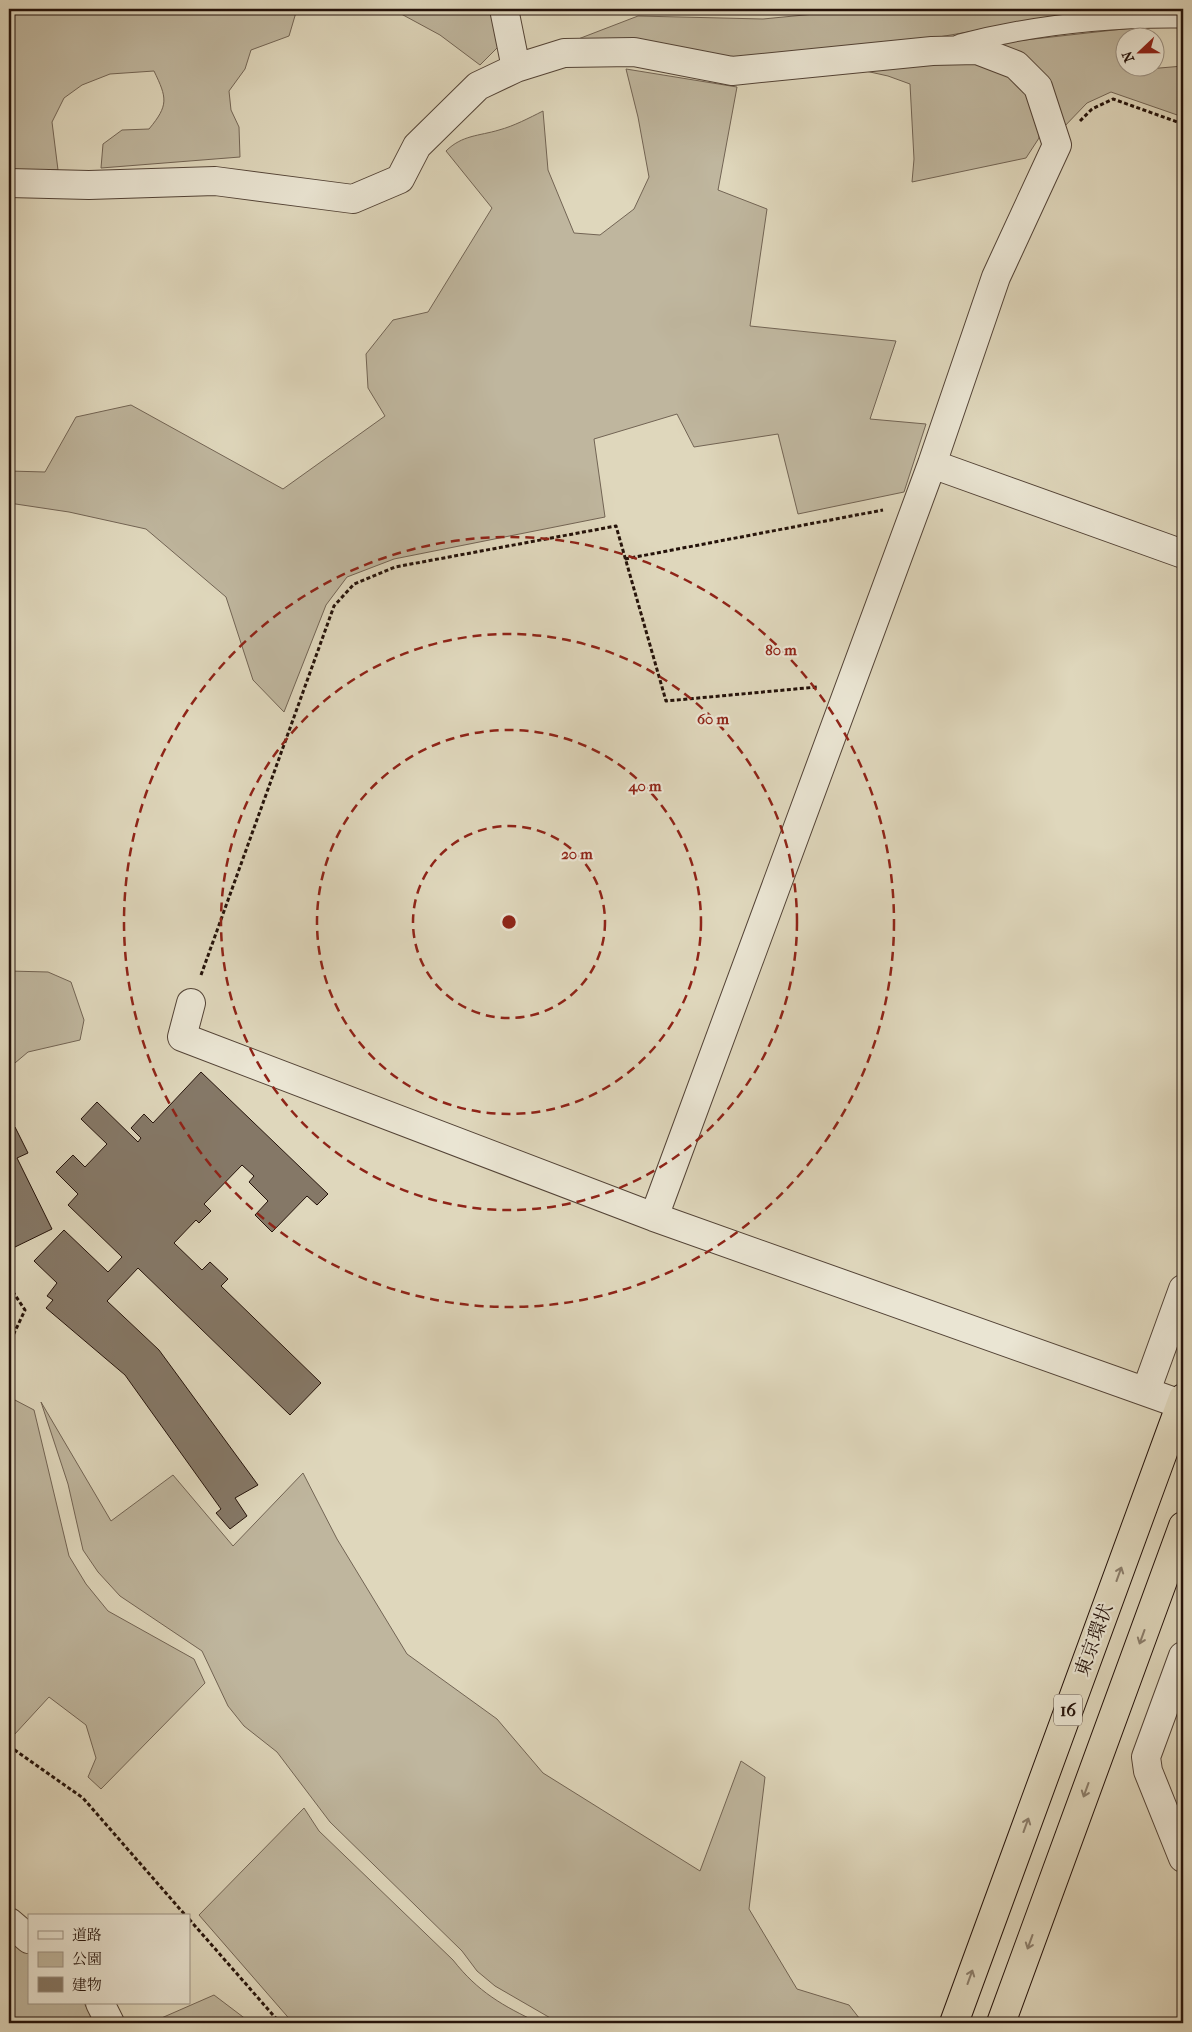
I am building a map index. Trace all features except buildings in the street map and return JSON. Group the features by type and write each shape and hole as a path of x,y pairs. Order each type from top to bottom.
{"highway":[{"name":"東京環状","path":"954,2023 1182,1402"},
{"name":"16","path":"1001,2023 1183,1526"}],"street":[{"path":"504,9 516,68"},
{"path":"9,183 90,186 215,181 353,199 400,179 416,146 478,86 516,68 564,53 634,52 732,71 932,51 977,50 1016,65 1038,87 1057,145 996,277 932,464 654,1217"},
{"path":"932,464 1183,554"},
{"path":"191,1003 182,1037 654,1217 1146,1391 1182,1402"},
{"path":"1146,1391 1183,1289"},
{"path":"1183,1656 1146,1757 1148,1771 1183,1858"},
{"path":"9,1922 28,1938"},
{"path":"100,2004 110,2023"}],"lane":[{"path":"932,51 1003,33 1072,23 1128,17 1183,18"}],"path":[{"path":"1057,145 1092,109 1113,99 1183,124"},
{"path":"625,559 917,504"},
{"path":"191,1003 334,606 354,584 395,567 616,526 666,701 850,684"},
{"path":"9,1286 25,1310 9,1344"},
{"path":"9,1746 83,1798 184,1914"},
{"path":"190,1920 280,2023"}],"green space":[{"path":"9,9 297,9 289,36 251,50 245,69 229,91 231,110 239,127 240,157 101,168 103,144 122,130 149,129 160,114 164,101 162,88 154,71 110,74 82,85 64,98 52,122 58,170 9,170"},
{"path":"392,9 494,9 498,47 480,65 440,35"},
{"path":"866,9 1183,9 1074,14 927,39 731,62 573,41 638,16 763,19"},
{"path":"1114,30 1114,78 1164,78 1164,68 1183,66 1183,117 1111,92 1087,103 1061,130 992,47 1007,42"},
{"path":"966,60 1006,70 1029,90 1039,118 1039,138 1026,158 912,182 914,159 910,84 888,76 852,68"},
{"path":"626,69 737,87 718,190 767,209 750,326 896,341 870,419 926,424 904,492 798,514 778,434 694,447 677,414 594,439 605,517 394,559 347,577 326,605 284,712 253,680 226,597 146,529 69,512 9,503 9,471 45,472 76,417 131,405 283,489 385,416 368,388 366,354 393,320 428,312 492,208 446,151 452,146 465,139 521,122 543,111 548,170 574,233 600,235 634,209 649,177 638,117"},
{"path":"9,971 48,972 71,982 84,1020 80,1040 28,1052 9,1068"},
{"path":"13,1399 34,1410 69,1556 86,1584 108,1611 194,1659 205,1683 101,1789 88,1777 96,1758 86,1725 49,1697 14,1735 9,1731 9,1408"},
{"path":"41,1402 111,1521 173,1475 233,1546 303,1473 337,1539 407,1654 497,1719 543,1773 700,1871 741,1761 765,1777 749,1909 797,1989 849,2005 863,2023 559,2023 495,1986 477,1971 462,1951 330,1822 277,1752 244,1726 228,1706 202,1651 120,1596 98,1572 83,1550 68,1484"},
{"path":"304,1808 319,1831 453,1960 472,1981 503,2004 539,2023 293,2023 199,1915"},
{"path":"9,1935 28,1952 28,2004 85,2004 95,2023 9,2023"},
{"path":"214,1995 251,2023 150,2023"}]}
